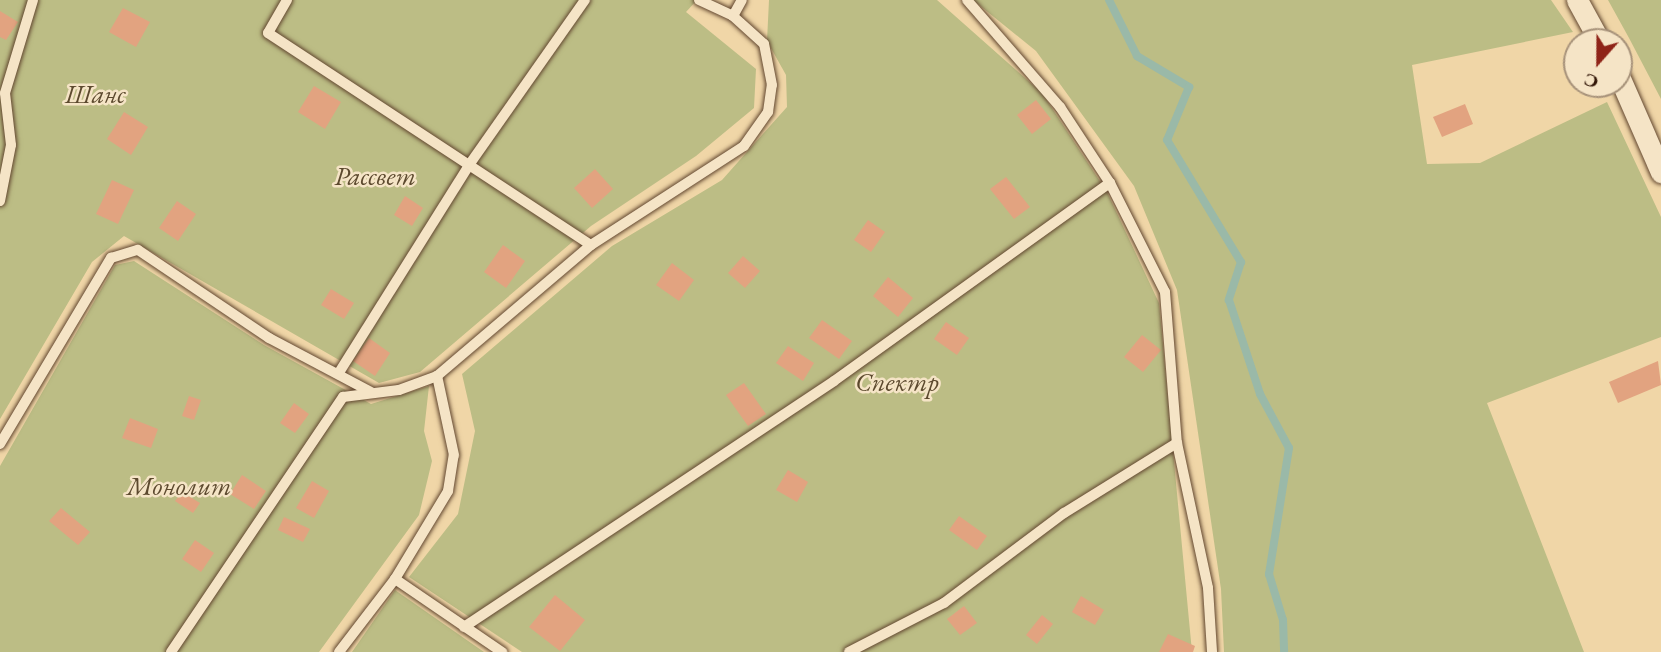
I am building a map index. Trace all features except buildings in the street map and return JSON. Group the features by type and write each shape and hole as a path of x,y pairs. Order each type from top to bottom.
{"street":[{"path":"1577,0 1592,28"},
{"path":"1629,98 1661,172"}],"lane":[{"path":"0,201 11,145 5,93 33,0"},
{"path":"288,0 268,33 591,245"},
{"path":"340,371 469,165 585,0"},
{"path":"170,652 343,397 371,391 399,390 437,376 591,245 744,146 768,112 772,85 764,44 733,16 699,0"},
{"path":"733,16 742,0"},
{"path":"967,0 1060,107 1110,183 1166,292 1177,443 1208,588 1212,652"},
{"path":"464,627 834,381 1110,183"},
{"path":"0,444 111,258 138,250 269,338 340,371 371,391"},
{"path":"339,652 395,579 448,491 453,455 437,376"},
{"path":"849,652 944,603 1064,513 1177,443"},
{"path":"395,579 502,652"}],"green space":[{"name":"Рассвет","path":"0,0 697,0 686,12 756,69 754,108 696,156 591,226 420,372 379,383 124,236 92,262 0,419"},
{"name":"Спектр","path":"769,0 937,0 1042,93 1107,192 1159,303 1192,652 522,652 409,577 458,514 475,431 462,374 612,246 722,180 787,107 786,75 767,41"},
{"path":"973,0 1551,0 1570,28 1563,28 1563,34 1412,65 1427,164 1480,163 1607,102 1661,217 1661,337 1487,403 1584,652 1224,652 1221,589 1177,290 1134,186 1036,51"},
{"path":"1608,0 1661,0 1661,99 1633,46 1633,28 1623,28"},
{"name":"Монолит","path":"134,261 264,345 371,404 429,386 424,431 432,461 419,515 319,652 0,652 0,466 115,265"},
{"path":"395,590 484,652 352,652"}],"waterway":[{"path":"1109,0 1137,56 1189,87 1167,140 1241,262 1229,300 1260,394 1289,448 1269,574 1283,620 1284,652"}],"park label":[{"name":"Шанс","path":"95,95"}]}
